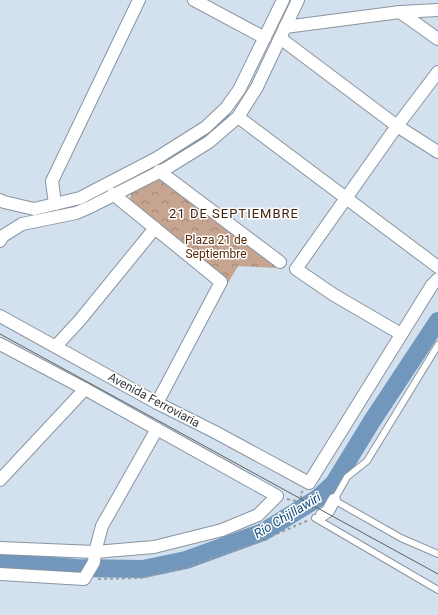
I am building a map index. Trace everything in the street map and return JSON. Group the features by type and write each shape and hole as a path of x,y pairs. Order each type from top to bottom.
{"street":[{"path":"55,204 52,181 139,0"},
{"path":"194,0 264,38"},
{"path":"0,200 34,209 80,198 157,158 206,128 226,108 239,90 283,0"},
{"path":"0,241 3,236 22,224 76,213 167,168 209,142 238,117 256,87 298,0"},
{"path":"283,32 400,12 438,10"},
{"path":"400,12 438,38"},
{"path":"283,32 397,126 438,152"},
{"path":"438,72 397,126 296,269 334,295 401,334 432,285 438,279"},
{"path":"238,117 438,267"},
{"path":"159,171 280,262"},
{"path":"113,194 221,282 157,402"},
{"path":"56,346 80,320 155,228"},
{"name":"Avenida Ferroviaria","path":"0,316 309,483 401,334"},
{"name":"Avenida Ferroviaria","path":"0,344 85,389 277,496 258,515 222,530 154,547 94,557"},
{"path":"0,480 85,389"},
{"path":"0,574 85,576 94,557 102,526 157,429"},
{"path":"317,513 328,511 334,500"},
{"path":"0,548 94,557"}],"lane":[{"path":"438,345 367,461 347,477 334,500 401,538 438,554"},
{"path":"317,513 438,590"}],"path":[{"path":"301,497 317,513"},
{"path":"296,500 317,513"},
{"path":"85,576 141,578 180,569 251,545 317,513"}],"green space":[{"name":"Plaza 21 de Septiembre","path":"158,178 277,268 238,266 228,283 133,206 130,200 131,192"}],"waterway":[{"path":"168,158 194,144 218,126 230,111"},
{"name":"Río Chijllawiri","path":"0,563 77,568 143,569 186,560 263,532 318,498 334,483 372,421 438,321"}],"tram line":[{"path":"0,334 438,574"}],"district":[{"name":"21 DE SEPTIEMBRE","path":"234,213"}]}
